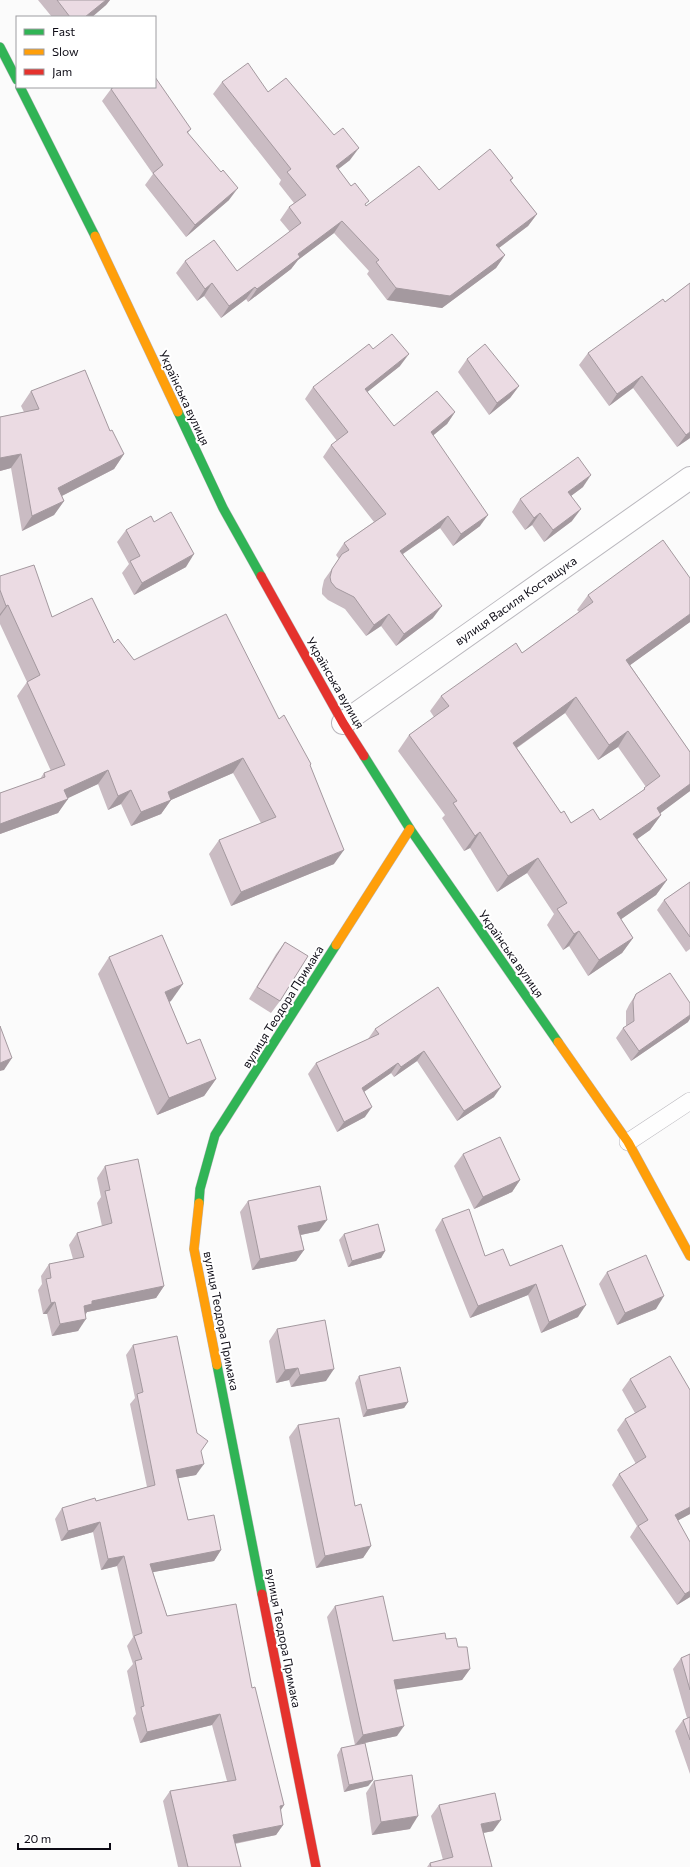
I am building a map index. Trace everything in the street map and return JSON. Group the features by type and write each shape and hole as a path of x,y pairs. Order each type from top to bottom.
{"street":[{"path":"0,47 16,78"},
{"name":"Українська вулиця","path":"21,88 90,225 223,508 343,723 410,829 628,1142 690,1256"},
{"name":"вулиця Василя Костащука","path":"343,723 690,478"},
{"name":"вулиця Теодора Примака","path":"316,1867 194,1249 200,1189 215,1135 410,829"}],"lane":[{"path":"628,1142 690,1101"}],"building":[{"path":"57,0 106,0 86,16 69,16"},
{"path":"248,63 268,92 286,78 334,135 343,128 359,148 336,166 351,186 355,183 369,201 365,204 366,206 419,166 439,190 490,149 513,178 510,180 537,214 496,245 505,255 450,296 396,288 376,262 379,260 342,221 298,254 300,257 257,289 255,287 229,306 212,283 205,289 185,261 214,240 237,271 301,223 289,207 306,195 287,172 291,169 222,82"},
{"path":"156,78 191,129 187,132 221,172 223,170 238,188 195,225 153,173 163,165 111,89 156,88"},
{"path":"690,283 690,432 686,435 642,376 617,394 588,353 663,299 665,302"},
{"path":"392,334 409,354 365,389 394,426 437,391 455,412 431,432 488,515 461,534 448,516 400,551 442,606 404,634 389,614 374,625 354,597 336,588 331,582 330,577 332,569 342,554 349,550 344,543 386,514 331,445 348,432 313,387 369,344 373,349"},
{"path":"485,344 519,386 497,403 467,359"},
{"path":"85,370 110,431 112,430 124,454 58,488 64,501 32,516 21,454 0,458 0,417 39,409 31,391"},
{"path":"578,457 591,475 568,492 581,509 553,530 540,513 534,518 520,499"},
{"path":"171,512 194,554 142,583 130,561 140,556 126,530 151,516 154,522"},
{"path":"663,540 690,578 690,614 626,660 690,752 690,784 657,808 661,815 633,834 667,880 617,913 633,938 599,960 579,931 574,934 557,909 567,903 538,858 508,876 480,832 475,836 453,803 457,801 409,735 449,706 441,696 516,643 522,653 593,602 588,595","holes":["576,697 609,745 628,731 660,776 644,788 645,789 600,820 593,809 571,823 564,811 561,813 513,743"]},
{"path":"34,565 52,617 92,598 114,643 118,639 134,660 226,614 279,719 284,715 311,764 310,765 344,850 241,892 219,840 276,817 243,758 168,792 171,800 141,812 131,790 118,796 108,770 64,790 68,799 0,824 0,793 45,777 44,773 65,765 27,682 40,675 8,605 6,606 0,590 0,576"},
{"path":"690,882 690,937 664,900"},
{"path":"162,935 183,984 165,992 187,1044 200,1039 216,1079 169,1098 109,957"},
{"path":"285,942 308,956 280,1001 257,987"},
{"path":"670,973 690,1003 690,1015 639,1051 623,1028 634,1021 633,1001 636,994"},
{"path":"438,987 501,1087 464,1111 424,1051 401,1067 398,1063 362,1088 372,1107 344,1122 316,1063 379,1034 375,1029"},
{"path":"0,1026 12,1058 0,1063"},
{"path":"500,1137 520,1180 483,1197 463,1154"},
{"path":"138,1159 164,1286 92,1301 92,1304 84,1306 86,1319 60,1324 55,1302 51,1303 46,1279 51,1278 49,1264 84,1257 77,1233 112,1223 105,1191 110,1190 105,1166"},
{"path":"320,1186 327,1220 298,1226 304,1250 260,1259 248,1201"},
{"path":"469,1209 485,1256 503,1249 510,1266 562,1245 586,1305 549,1322 536,1284 478,1306 442,1219"},
{"path":"378,1224 385,1251 352,1261 344,1234"},
{"path":"646,1255 664,1296 625,1313 607,1272"},
{"path":"325,1320 334,1369 300,1375 298,1368 285,1370 277,1329"},
{"path":"177,1336 197,1433 208,1441 201,1451 204,1464 176,1470 188,1520 214,1515 221,1550 150,1564 167,1616 236,1604 252,1688 255,1687 284,1805 280,1806 283,1825 233,1835 241,1867 188,1867 170,1791 236,1780 220,1714 147,1732 141,1707 144,1706 135,1661 142,1659 134,1636 142,1633 124,1556 108,1559 100,1522 68,1531 62,1508 95,1498 96,1501 155,1485 137,1394 143,1392 133,1345"},
{"path":"670,1356 690,1390 690,1507 675,1515 690,1542 690,1591 685,1594 638,1526 648,1520 619,1474 646,1457 625,1419 646,1407 630,1379"},
{"path":"400,1367 408,1402 367,1410 359,1376"},
{"path":"339,1418 355,1506 361,1504 371,1546 325,1556 298,1425"},
{"path":"383,1596 393,1641 445,1633 446,1639 456,1638 458,1647 467,1647 470,1669 394,1680 404,1726 363,1735 335,1606"},
{"path":"690,1654 690,1690 681,1658"},
{"path":"690,1717 690,1740 683,1720"},
{"path":"365,1743 373,1780 349,1785 341,1748"},
{"path":"412,1775 418,1816 381,1822 374,1781"},
{"path":"495,1793 501,1820 481,1824 492,1867 431,1867 430,1863 453,1857 439,1805"}],"traffic: fast":[{"path":"0,47 16,78"},
{"path":"21,88 95,236"},
{"path":"178,412 223,508 261,576"},
{"path":"364,756 410,829 558,1042"},
{"path":"199,1203 200,1189 215,1135 336,945"},
{"path":"217,1365 262,1594"}],"traffic: slow":[{"path":"95,236 178,412"},
{"path":"336,945 410,829"},
{"path":"558,1042 628,1142 690,1256"},
{"path":"199,1203 194,1249 217,1365"}],"traffic: jam":[{"path":"261,576 343,723 364,756"},
{"path":"262,1594 316,1867"}]}
